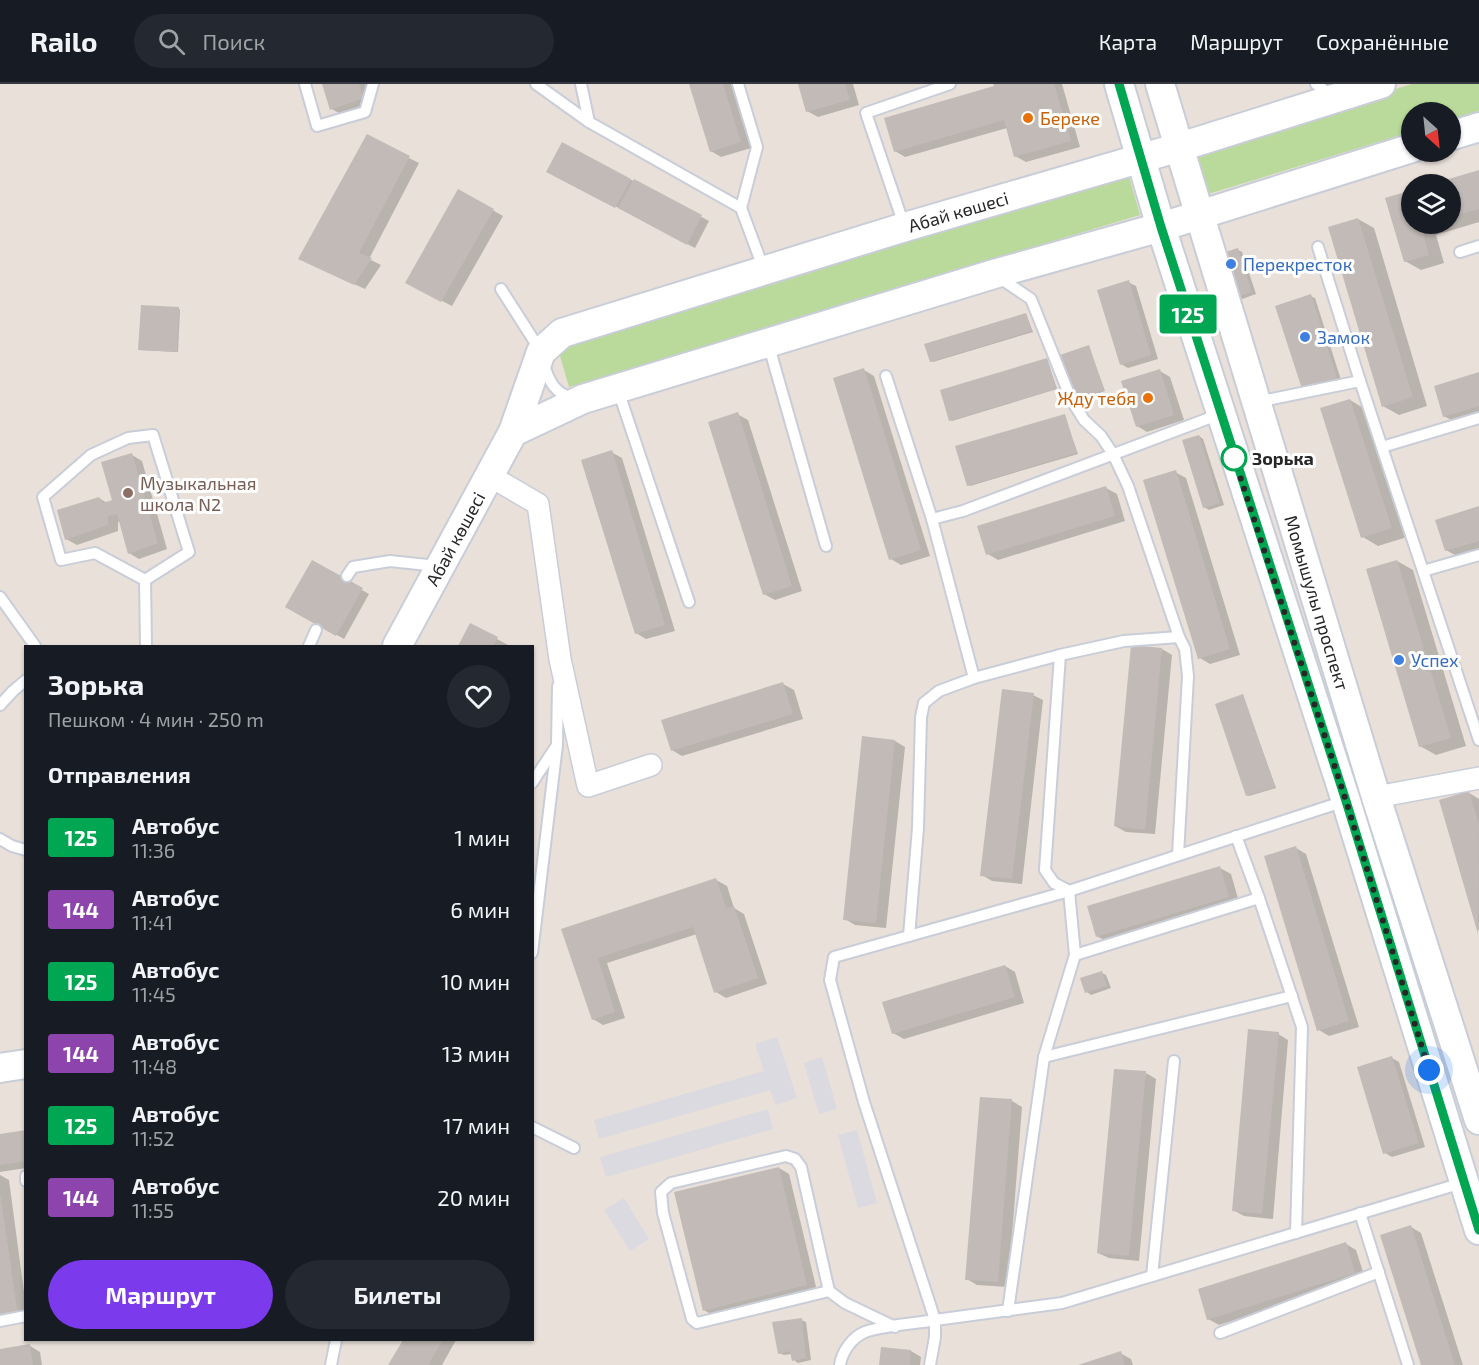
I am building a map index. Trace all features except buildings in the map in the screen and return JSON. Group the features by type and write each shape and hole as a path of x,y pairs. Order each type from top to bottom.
{"street":[{"name":"Момышулы проспект","path":"1119,84 1220,414 1472,1180 1479,1230"},
{"name":"Момышулы проспект","path":"1160,84 1376,798 1479,1120"},
{"name":"Абай көшесі","path":"398,645 513,432 541,352 562,333 905,227 1180,147 1326,91 1381,84"},
{"path":"1461,133 1479,127"},
{"path":"513,432 583,399 994,274 1161,227 1401,151"},
{"path":"490,476 538,504 560,659 588,786 651,765"},
{"path":"1346,801 1376,798 1479,778"},
{"path":"0,1068 24,1064"}],"lane":[{"path":"305,84 317,126 365,112 373,84"},
{"path":"536,84 589,122 741,208"},
{"path":"581,84 589,122"},
{"path":"738,84 757,147 741,208 764,270"},
{"path":"905,227 866,113 950,84"},
{"path":"1460,252 1479,246"},
{"path":"1318,248 1479,740"},
{"path":"994,274 1031,299 1071,399 1084,420 1101,436 1113,454 1128,486 1185,649 1188,676 1178,855"},
{"path":"501,289 541,352 549,382 564,396 583,399"},
{"path":"768,343 826,546"},
{"path":"886,376 932,519 974,678"},
{"path":"1257,402 1360,381"},
{"path":"618,390 689,602"},
{"path":"932,519 963,511 1220,414"},
{"path":"1382,447 1479,418"},
{"path":"153,435 189,552 145,580 95,553 61,560 43,497 91,455 128,438 153,435"},
{"path":"1423,571 1479,555"},
{"path":"347,576 353,567 390,561 440,567"},
{"path":"145,580 146,645"},
{"path":"0,597 34,645"},
{"path":"309,645 316,630"},
{"path":"909,936 918,828 921,717 924,703 939,691 974,678 1060,655 1125,641 1179,637"},
{"path":"1060,655 1045,870 1054,883 1069,891"},
{"path":"534,934 557,745 560,659"},
{"path":"0,705 24,682"},
{"path":"534,780 557,745"},
{"path":"930,1365 935,1337 935,1320 864,1102 830,980 834,957 1069,891 1346,801"},
{"path":"1236,836 1302,1027 1296,1233"},
{"path":"0,839 24,849"},
{"path":"1008,1311 1044,1058 1075,955 1069,891"},
{"path":"1075,955 1259,898"},
{"path":"1044,1058 1292,996"},
{"path":"1152,1276 1174,1061"},
{"path":"534,1127 574,1148"},
{"path":"829,1291 694,1322 663,1213 661,1192 671,1183 678,1181 786,1156 795,1159 801,1167 829,1291 845,1303 896,1327"},
{"path":"840,1365 850,1343 864,1333 935,1320 1062,1303 1472,1180"},
{"path":"1360,1213 1408,1365"},
{"path":"1220,1333 1379,1272"},
{"path":"0,1321 24,1316"},
{"path":"331,1365 336,1341"}],"shaded area":[{"path":"777,1037 797,1098 776,1105 770,1090 599,1139 594,1120 764,1071 755,1044"},
{"path":"822,1057 837,1109 819,1114 804,1063"},
{"path":"768,1109 773,1129 606,1177 600,1157"},
{"path":"857,1130 877,1203 858,1208 838,1135"},
{"path":"624,1198 649,1239 630,1251 604,1210"}],"green space":[{"path":"1412,84 1479,84 1479,111 1461,117 1461,102 1401,102 1401,135 1205,195 1191,152"},
{"path":"1128,173 1140,215 569,387 558,349"}],"bus line":[{"name":"125","path":"1119,84 1161,227 1346,801 1479,1230"}],"place":[{"name":"Береке","path":"1028,118"},
{"name":"Перекресток","path":"1231,264"},
{"name":"Замок","path":"1305,337"},
{"name":"Жду тебя","path":"1148,398"},
{"name":"Зорька","path":"1234,458"},
{"name":"Музыкальная школа N2","path":"128,493"},
{"name":"Успех","path":"1399,660"}],"route":[{"path":"1234,458 1346,801 1429,1070"}]}
